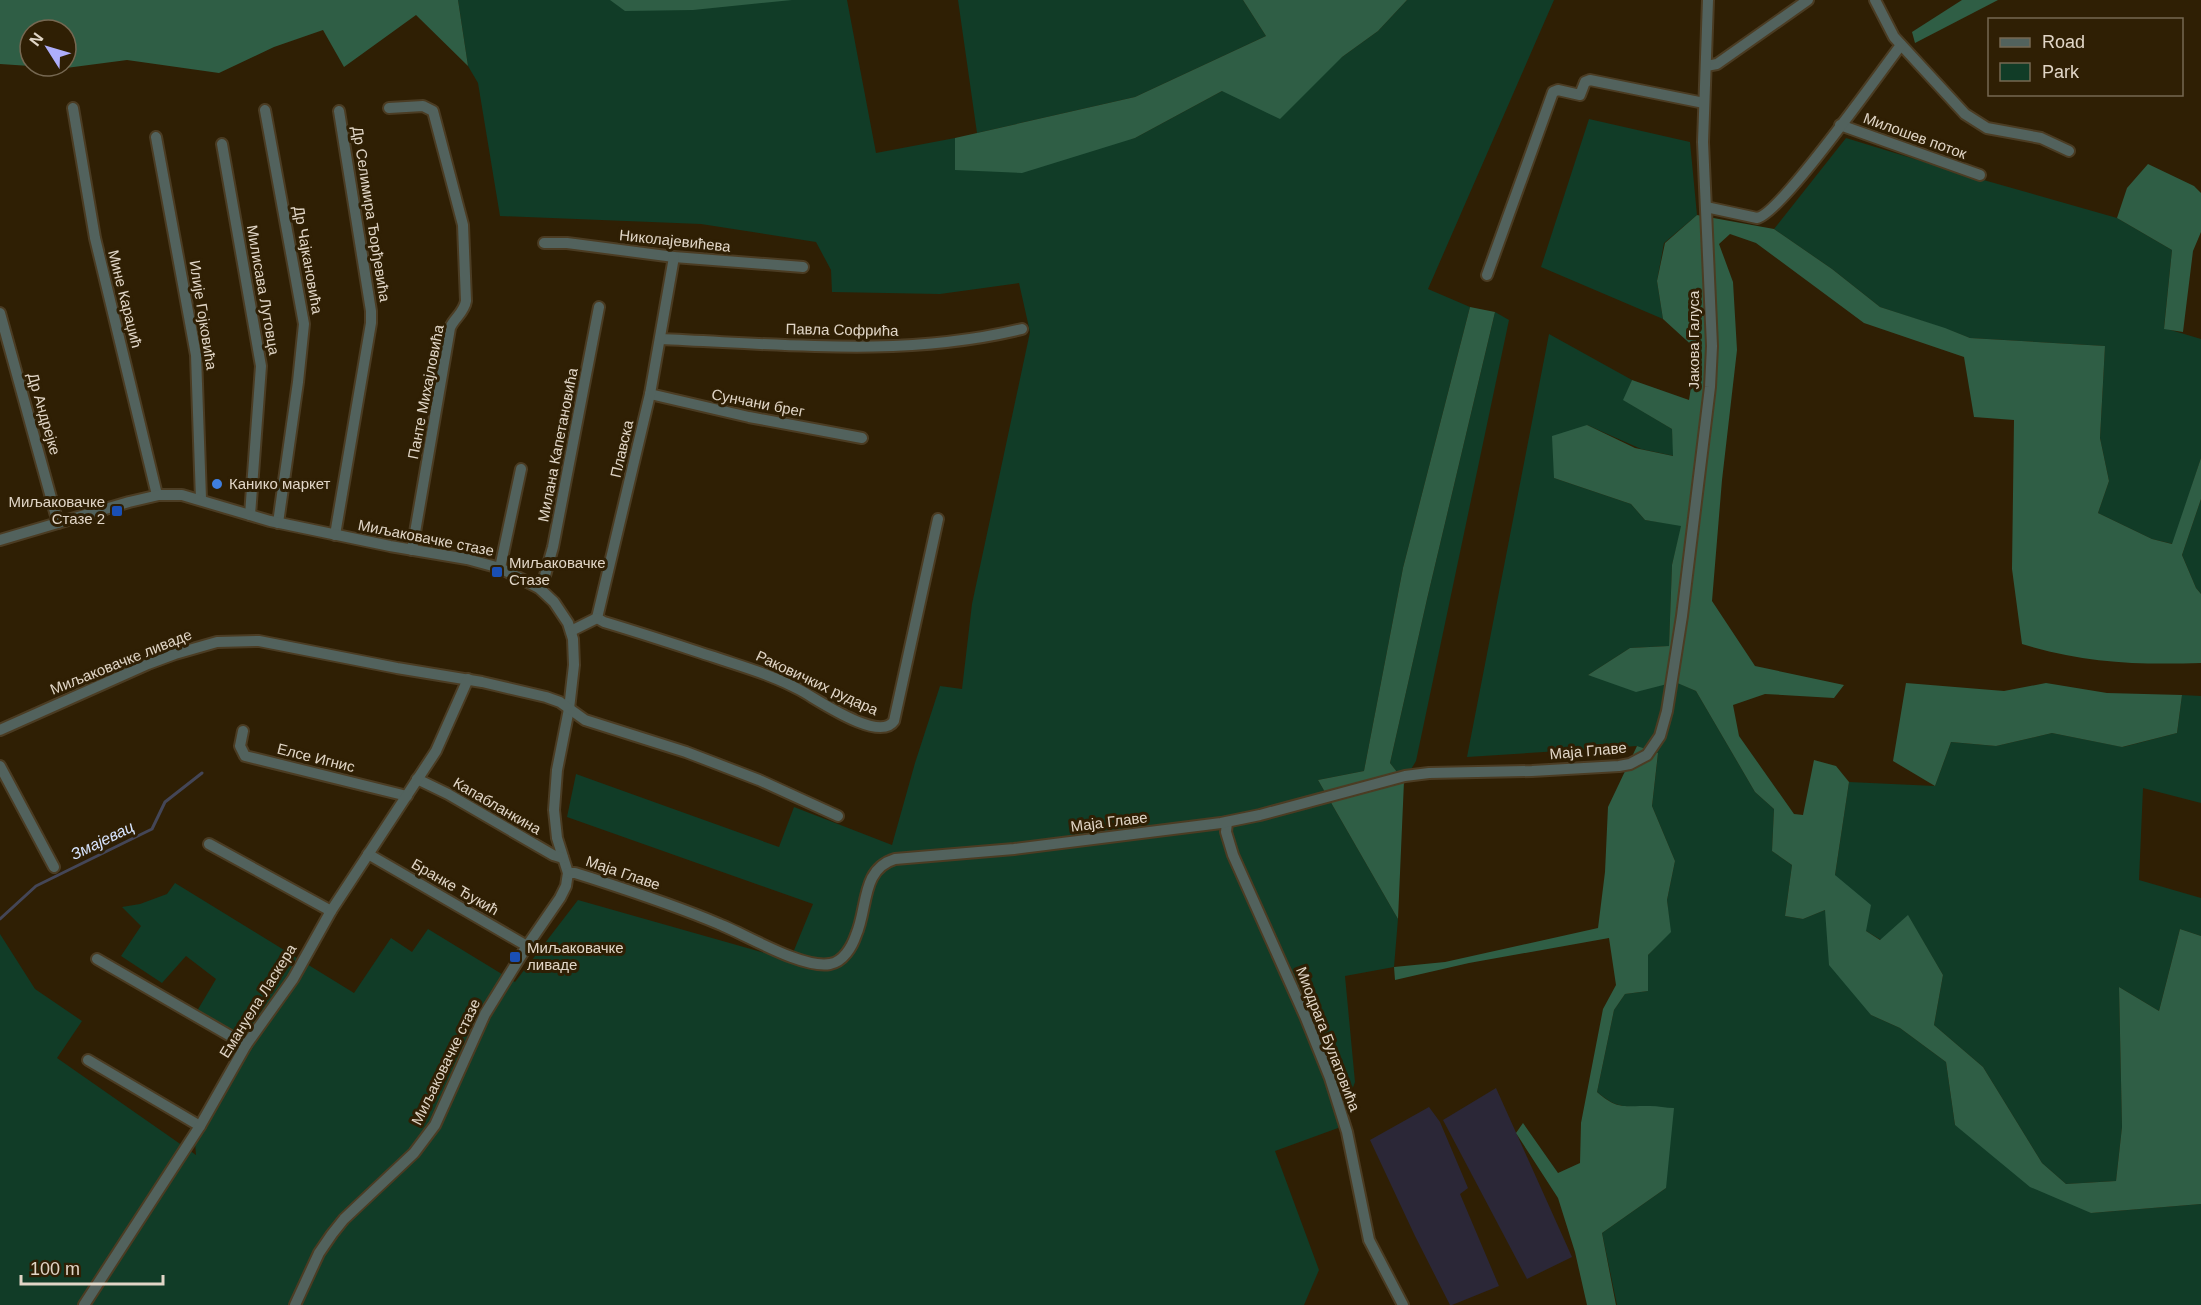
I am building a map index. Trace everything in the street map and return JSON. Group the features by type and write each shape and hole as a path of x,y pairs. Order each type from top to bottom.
{"street":[{"name":"Јакова Галуса","path":"1673,678 1710,381 1712,346 1703,142 1708,0"},
{"path":"1706,66 1717,64 1808,0"},
{"path":"1875,0 1888,28 1901,45 1921,64 1951,101 1971,119 1996,131 2041,138 2069,152"},
{"name":"Милошев поток","path":"1706,207 1762,217 1786,196 1901,45"},
{"path":"1487,275 1553,92 1558,90 1579,95 1582,93 1585,82 1590,80 1704,103"},
{"name":"Панте Михајловића","path":"389,108 423,106 433,111 464,236 465,308 450,328 412,550"},
{"name":"Мине Караџић","path":"73,108 95,238 157,495"},
{"name":"Др Чајкановића","path":"265,110 303,324 298,382 278,523"},
{"name":"Др Селимира Ђорђевића","path":"335,535 371,323 371,310 339,111"},
{"name":"Милошев поток","path":"1840,125 1980,175"},
{"name":"Илије Гојковића","path":"156,137 196,355 201,499"},
{"name":"Милисава Лутовца","path":"222,144 261,366 250,515"},
{"name":"Николајевићева","path":"544,243 567,243 674,257 803,267"},
{"name":"Плавска","path":"597,618 650,394 674,257"},
{"name":"Милана Капетановића","path":"539,588 544,579 553,547 599,307"},
{"name":"Др Андрејке","path":"0,313 58,523"},
{"name":"Павла Софрића","path":"660,339 900,347 957,342 1022,329"},
{"name":"Сунчани брег","path":"650,394 749,417 862,438"},
{"path":"500,568 521,469"},
{"name":"Миљаковачке стазе","path":"0,540 157,495 175,494 201,499 278,523 467,559 500,568 539,588 554,602 568,622 574,665 555,788 555,830 568,873 567,882 560,898 527,946 479,1024 447,1099 429,1134 392,1175 344,1219 332,1234 319,1253 295,1305"},
{"name":"Раковичких рудара","path":"597,618 747,667 798,688 854,720 882,729 888,728 894,722 938,519"},
{"path":"571,631 597,618"},
{"name":"Миљаковачке ливаде","path":"0,730 148,664 206,644 228,640 276,644 468,679 546,697 560,702 585,720 706,760 776,787 838,816"},
{"name":"Маја Главе","path":"568,873 575,873 656,900 720,924 788,955 805,961 825,964 838,961 849,950 858,932 870,881 877,868 890,860 1014,849 1227,822 1316,801 1405,776 1630,764 1647,755 1660,736 1673,678"},
{"name":"Емануела Ласкера","path":"84,1305 200,1126 246,1045 293,979 332,911 441,743 468,679"},
{"name":"Елсе Игнис","path":"243,731 240,746 245,756 407,796"},
{"path":"0,766 54,867"},
{"name":"Капабланкина","path":"417,779 448,794 553,855 563,858"},
{"name":"Миодрага Булатовића","path":"1227,822 1226,831 1233,855 1305,1016 1330,1078 1347,1132 1369,1240 1403,1305"},
{"path":"208,844 332,911"},
{"name":"Бранке Ђукић","path":"368,854 527,946"},
{"path":"97,959 246,1045"},
{"path":"88,1060 200,1126"}],"shaded area":[{"path":"1496,1088 1572,1257 1527,1279 1443,1120"},
{"path":"1429,1107 1440,1122 1468,1188 1460,1194 1499,1286 1452,1305 1415,1236 1370,1140"}],"green space":[{"path":"0,0 458,0 468,66 416,15 344,67 323,30 274,47 219,73 127,60 78,66 78,18 18,18 18,65 0,64"},
{"path":"458,0 847,0 876,153 955,138 956,170 1135,138 1222,91 1342,57 1378,31 1407,0 1554,0 1428,289 1470,307 1403,568 1364,771 1318,780 1398,919 1394,967 1345,976 1355,1082 1338,1128 1275,1151 1319,1270 1304,1305 0,1305 0,934 35,989 82,1021 57,1058 196,1155 195,1143 253,1045 197,1011 216,979 186,956 162,983 121,956 141,926 122,907 140,904 167,894 175,883 354,993 391,938 412,952 428,929 515,982 578,900 790,960 813,904 567,817 576,774 779,847 794,807 892,845 940,686 962,689 972,604 1030,332 1019,283 940,294 832,292 831,270 816,242 701,224 500,216 478,83 468,66"},
{"path":"610,0 792,0 693,10 625,11"},
{"path":"958,0 1243,0 1266,36 1135,97 977,133"},
{"path":"1243,0 1407,0 1378,31 1342,57 1280,119 1222,91 1135,138 1022,173 955,170 955,138 1135,97 1266,36"},
{"path":"1962,0 1998,0 1915,43 1912,32"},
{"path":"1589,119 1690,142 1697,215 1664,243 1657,281 1663,319 1541,267"},
{"path":"1846,138 2117,218 2172,250 2164,328 2201,339 2201,458 2173,544 2152,539 2098,513 2109,481 2100,438 2105,346 1970,338 1880,307 1832,269 1774,229"},
{"path":"2148,164 2194,186 2201,193 2201,232 2193,251 2183,332 2164,329 2172,250 2117,218 2127,188"},
{"path":"1697,215 1774,229 1832,269 1880,307 1970,338 2105,346 2100,438 2109,481 2098,513 2152,539 2172,544 2201,458 2201,499 2182,555 2196,588 2201,594 2201,663 2155,664 2089,659 2022,644 2012,569 2014,420 1974,417 1964,357 1864,323 1756,243 1730,234 1719,244 1733,282 1737,350 1722,480 1712,601 1755,666 1844,685 1834,698 1765,694 1733,705 1739,736 1794,814 1803,815 1814,760 1836,766 1849,782 1835,875 1871,905 1866,931 1880,940 1908,915 1943,975 1934,1025 1983,1067 2042,1163 2066,1184 2116,1181 2122,1127 2119,987 2159,1011 2180,929 2201,936 2201,1204 2091,1213 2030,1187 1955,1125 1946,1062 1900,1028 1871,1015 1829,965 1825,910 1803,919 1785,916 1792,865 1772,851 1774,809 1755,792 1696,691 1675,682 1636,692 1588,675 1630,648 1669,646 1672,565 1681,526 1645,520 1631,504 1554,478 1552,436 1587,425 1635,448 1673,456 1672,429 1623,400 1632,380 1689,400 1697,350 1663,319 1657,281 1665,243"},
{"path":"1470,307 1495,312 1390,763 1404,781 1398,919 1318,780 1364,771 1403,568"},
{"path":"1495,312 1509,320 1416,761 1404,781 1390,763"},
{"path":"1549,334 1632,380 1624,400 1672,429 1674,456 1641,449 1587,425 1554,478 1631,504 1645,520 1682,525 1672,565 1669,646 1630,648 1588,675 1676,682 1696,691 1755,792 1774,809 1772,851 1792,865 1785,916 1803,919 1825,910 1871,1015 1900,1028 1946,1062 1955,1125 2091,1213 2201,1204 2201,1305 1617,1305 1602,1233 1666,1188 1650,1106 1621,1106 1597,1092 1614,1010 1625,994 1648,991 1648,955 1670,931 1667,900 1675,861 1652,806 1658,754 1637,746 1467,757"},
{"path":"2201,499 2201,594 2196,588 2182,555"},
{"path":"1906,683 2004,691 2046,683 2107,693 2182,695 2177,733 2122,747 2052,733 1996,746 1951,742 1935,786 1893,761"},
{"path":"2182,695 2201,696 2201,803 2143,788 2139,880 2201,898 2201,936 2180,929 2159,1011 2119,987 2122,1127 2116,1181 2066,1184 2042,1163 1983,1067 1934,1025 1943,975 1908,916 1881,940 1866,931 1835,875 1849,782 1935,786 1951,742 1996,746 2052,733 2123,747 2177,733"},
{"path":"1637,746 1658,753 1652,806 1675,861 1667,900 1671,932 1648,955 1648,991 1625,994 1614,1010 1597,1092 1617,1105 1674,1108 1666,1188 1602,1233 1616,1305 1587,1305 1575,1252 1558,1198 1516,1133 1523,1123 1558,1173 1580,1163 1581,1123 1603,1009 1616,985 1609,938 1469,963 1395,980 1394,967 1445,962 1598,928 1605,872 1608,807"}],"waterway":[{"name":"Змајевац","path":"0,919 36,886 152,829 165,802 202,773"}],"place":[{"name":"Канико маркет","path":"217,484"},
{"name":"Миљаковачке Стазе 2","path":"117,511"},
{"name":"Миљаковачке Стазе","path":"497,572"},
{"name":"Миљаковачке ливаде","path":"515,957"}]}
